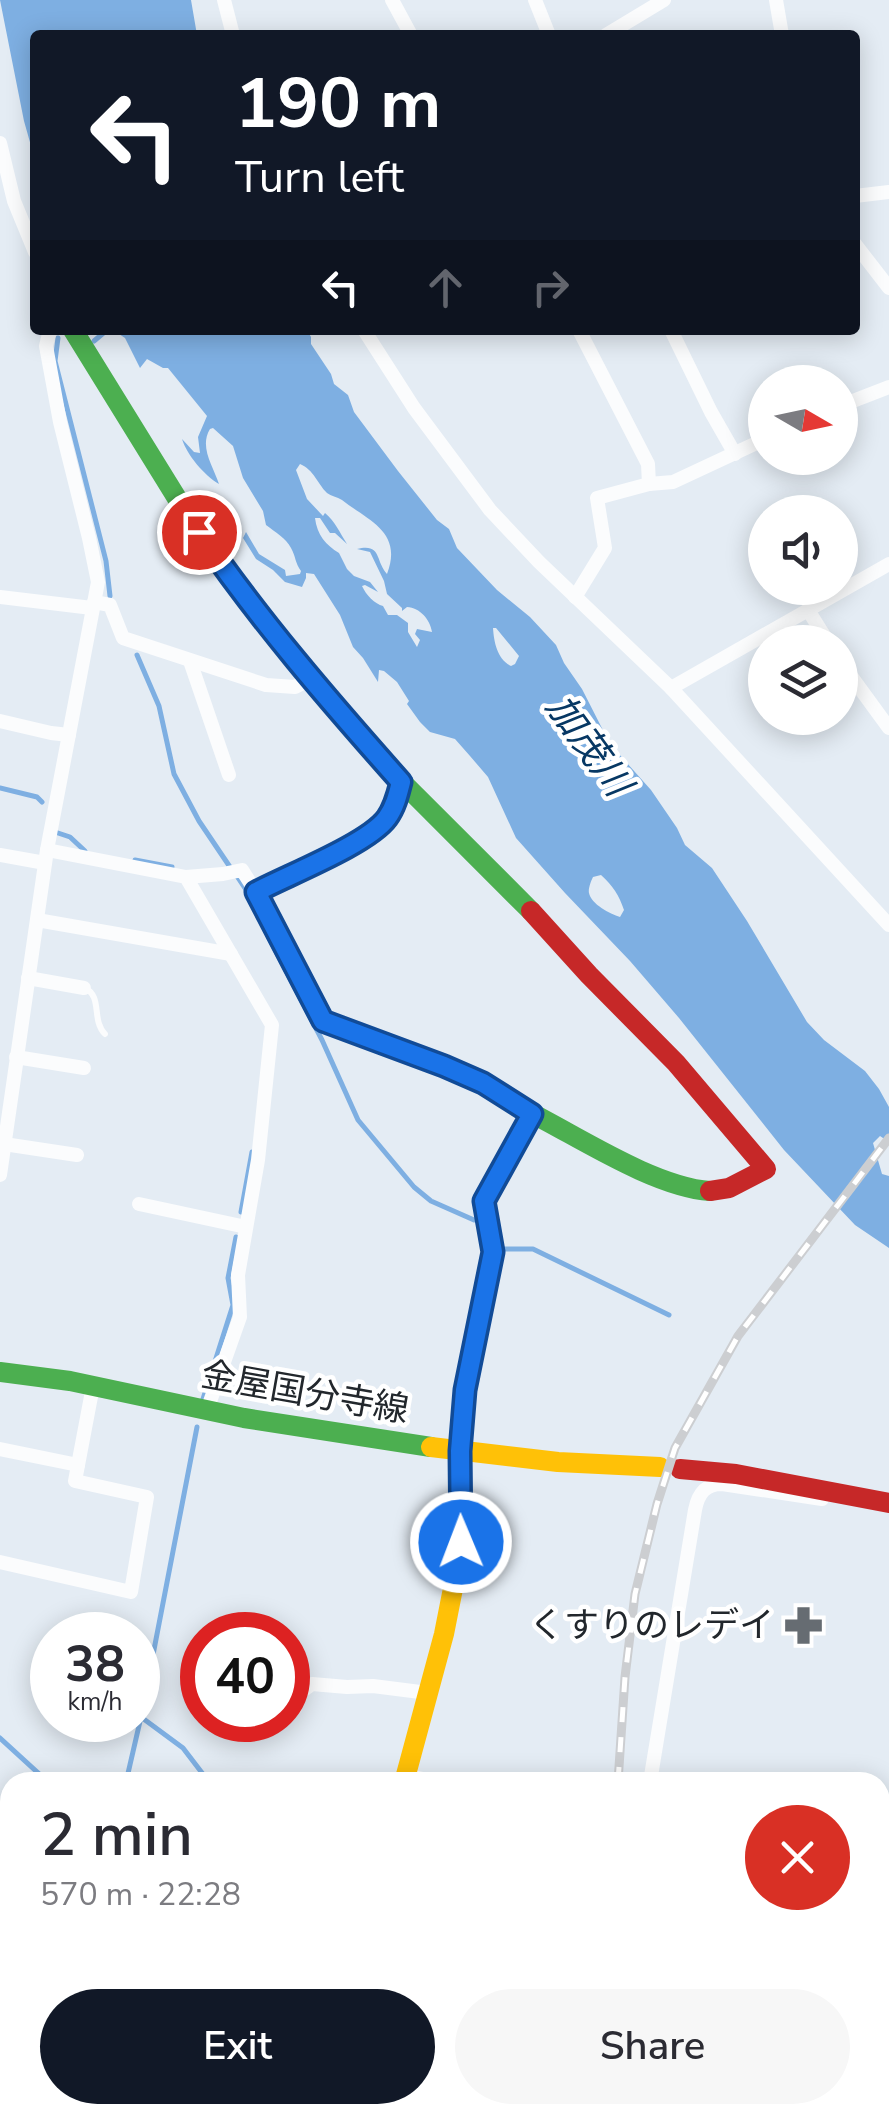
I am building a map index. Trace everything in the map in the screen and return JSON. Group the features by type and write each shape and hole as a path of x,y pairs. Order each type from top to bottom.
{"street":[{"path":"224,0 232,30"},
{"path":"392,0 409,30"},
{"path":"535,0 546,30"},
{"path":"614,30 664,0"},
{"path":"776,0 781,30"},
{"path":"0,144 14,200 30,240"},
{"path":"860,195 889,192"},
{"path":"860,250 887,282"},
{"path":"0,1175 4,1106 16,1057 46,856 98,582 49,366 49,335"},
{"path":"0,855 46,856 186,877 242,870 323,1021 470,1078 532,1114 665,1180 720,1190 766,1169 676,1063 589,976 514,892 401,782 312,678 221,564 75,335"},
{"path":"367,335 414,408 490,510 670,688 889,924"},
{"path":"582,335 648,464 649,484"},
{"path":"673,335 735,454"},
{"path":"858,399 889,387"},
{"path":"575,597 604,548 597,498 672,482 748,448"},
{"path":"670,688 889,564"},
{"path":"0,597 110,605 123,638 266,685 295,687 312,678"},
{"path":"808,610 817,625"},
{"path":"190,661 229,775"},
{"path":"858,685 889,728"},
{"path":"0,721 51,734 69,734"},
{"path":"256,892 362,840 386,820 401,782"},
{"path":"186,877 272,1024 258,1160 238,1275 240,1317 206,1410"},
{"path":"36,920 231,954"},
{"path":"28,978 84,988"},
{"path":"16,1057 84,1068"},
{"path":"407,1772 444,1634 460,1552 460,1451 465,1390 493,1252 484,1201 532,1114"},
{"path":"4,1144 77,1155"},
{"path":"139,1204 246,1227"},
{"name":"金屋国分寺線","path":"0,1372 93,1386 244,1418 460,1451 736,1474 889,1503"},
{"path":"0,1562 131,1592 147,1497 75,1480 93,1386"},
{"path":"0,1449 78,1464"},
{"path":"652,1772 695,1510 704,1490 717,1484 813,1498 848,1496"},
{"path":"310,1685 373,1686 428,1693"}],"lane":[{"path":"84,988 94,995 98,1027 105,1034"}],"water":[{"path":"0,0 191,0 196,30 30,30 30,142"},
{"name":"加茂川","path":"120,335 310,335 334,384 348,395 354,412 398,471 437,520 449,529 457,548 556,645 610,744 651,790 685,845 712,868 807,1022 865,1071 879,1089 889,1107 889,1142 880,1136 873,1143 882,1174 889,1176 889,1248 855,1225 784,1150 679,1018 516,838 488,777 455,739 430,732 407,704 409,701 397,682 384,671 379,670 378,682 353,647 340,615 314,574 306,573 302,587 285,582 256,559 243,538 246,532 259,554 285,570 286,576 301,571 289,544 266,525 263,511 243,478 233,446 210,429 206,450 219,484 197,464 182,439 200,453 198,437 207,416 168,368 147,359 140,368","holes":["300,464 327,493 372,522 387,538 391,548 387,574 374,551 357,549 370,552 387,594 402,611 412,608 427,619 432,632 417,629 417,647 408,632 408,623 397,615 388,615 383,606 371,599 362,586 378,592 370,582 354,576 339,553 323,539 315,518 320,518 330,533 347,544 332,520 307,499 296,470","493,628 519,656 515,664 511,666 502,659","601,875 624,910 620,917 590,897 593,877"]}],"waterway":[{"path":"94,341 101,335"},
{"path":"58,338 55,361 106,561 110,596"},
{"path":"137,655 159,706 174,774 230,867"},
{"path":"0,788 37,797 42,802"},
{"path":"55,832 70,837 85,851"},
{"path":"135,860 172,867"},
{"path":"237,876 322,1040 358,1120 414,1187 431,1201 474,1220"},
{"path":"241,1212 252,1152"},
{"path":"203,1399 233,1305 228,1278 236,1237"},
{"path":"499,1249 533,1249 669,1315"},
{"path":"197,1427 141,1717 183,1748 201,1772"},
{"path":"0,1738 37,1772"},
{"path":"128,1772 135,1742"}],"railway":[{"path":"619,1772 635,1594 675,1448 738,1336 889,1138"}],"traffic: fast":[{"path":"76,335 231,578 401,781 531,911"},
{"path":"460,1514 465,1390 493,1252 484,1201 533,1114 643,1171 689,1188 710,1191"},
{"path":"0,1372 70,1381 244,1418 431,1447"}],"traffic: slow":[{"path":"431,1447 558,1462 660,1467"},
{"path":"407,1772 444,1634 460,1553 460,1514"}],"traffic: jam":[{"path":"531,911 676,1063 766,1169 729,1188 710,1191"},
{"path":"680,1469 736,1474 889,1503"}],"place":[{"name":"くすりのレデイ","path":"804,1625"}],"route":[{"path":"199,532 231,578 401,782 386,820 362,840 256,892 323,1021 483,1083 532,1114 484,1201 493,1252 465,1390 460,1451 461,1542"}]}
